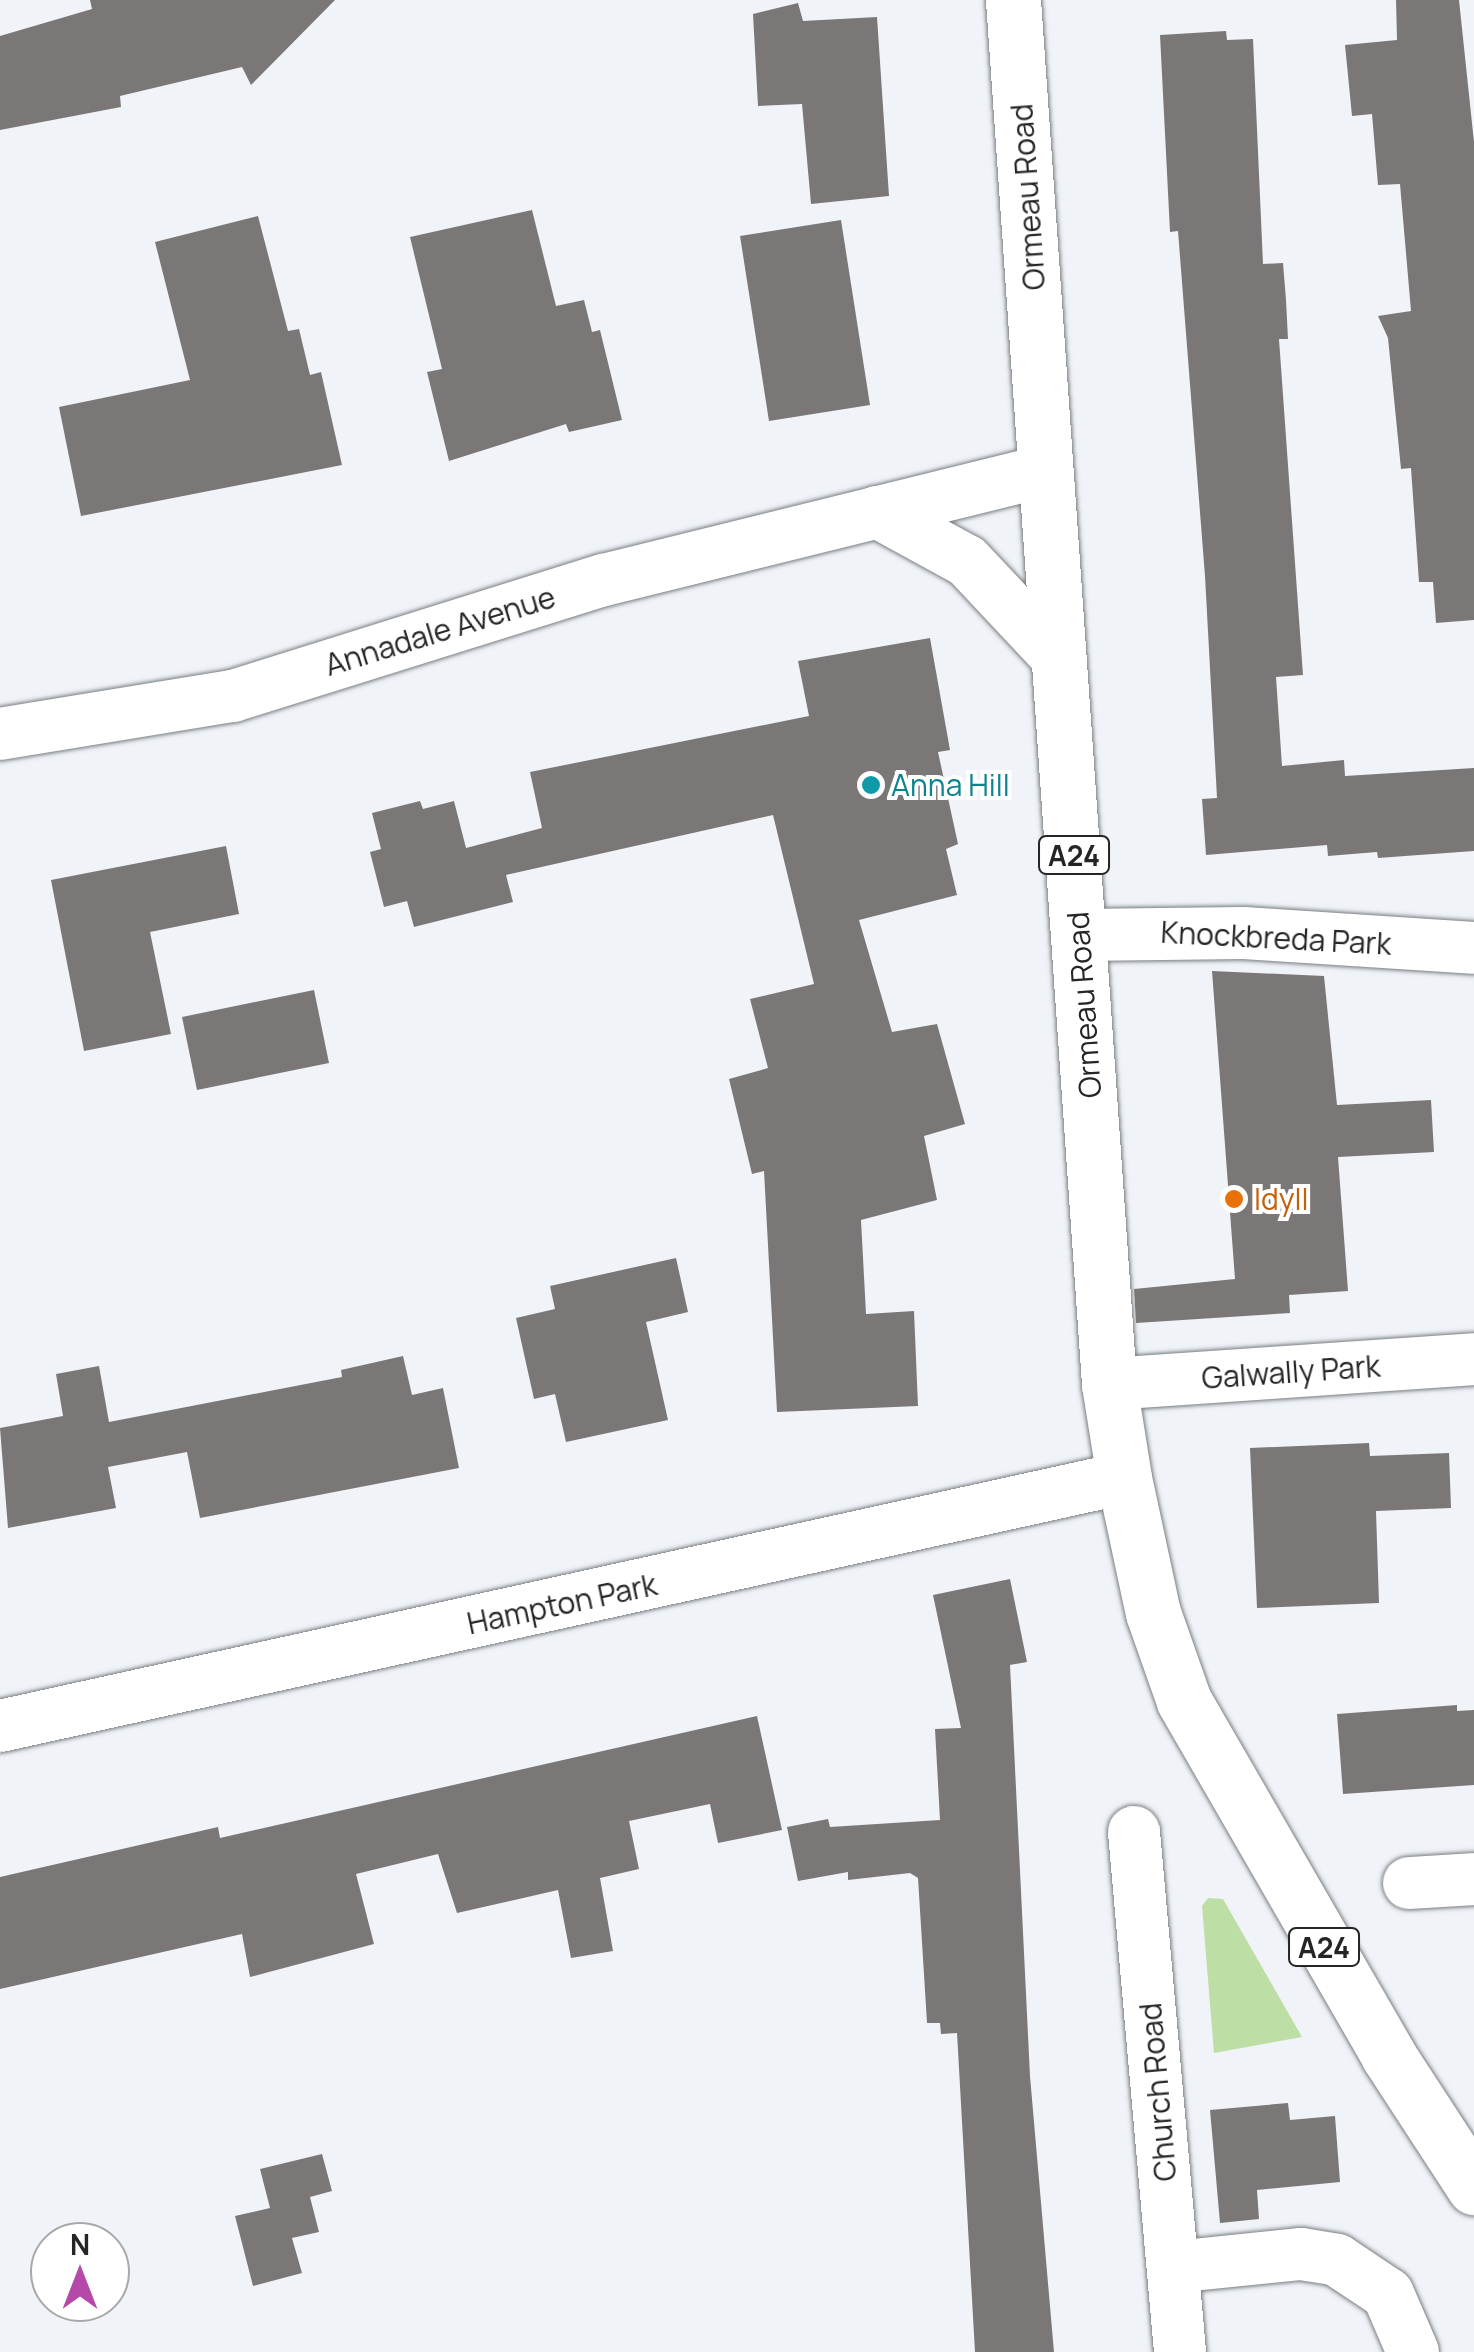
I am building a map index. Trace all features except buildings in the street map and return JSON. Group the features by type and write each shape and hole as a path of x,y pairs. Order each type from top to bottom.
{"main road":[{"name":"Ormeau Road","path":"1012,0 1109,1384 1124,1478 1153,1613 1184,1702 1349,1989 1474,2187"}],"street":[{"name":"Annadale Avenue","path":"0,734 233,696 604,580 1046,470"},
{"path":"877,512 967,561 1060,660"},
{"name":"Knockbreda Park","path":"1079,935 1227,932 1474,948"},
{"name":"Galwally Park","path":"1109,1384 1474,1359"},
{"name":"Hampton Park","path":"0,1726 1124,1478"},
{"name":"Church Road","path":"1134,1832 1180,2352"},
{"path":"1409,1882 1474,1879"},
{"path":"1173,2267 1301,2254 1338,2260 1388,2294 1413,2352"}],"green space":[{"path":"1208,1898 1223,1899 1302,2037 1214,2053 1202,1906"}],"place":[{"name":"Anna Hill","path":"871,785"},
{"name":"Idyll","path":"1234,1199"}]}
